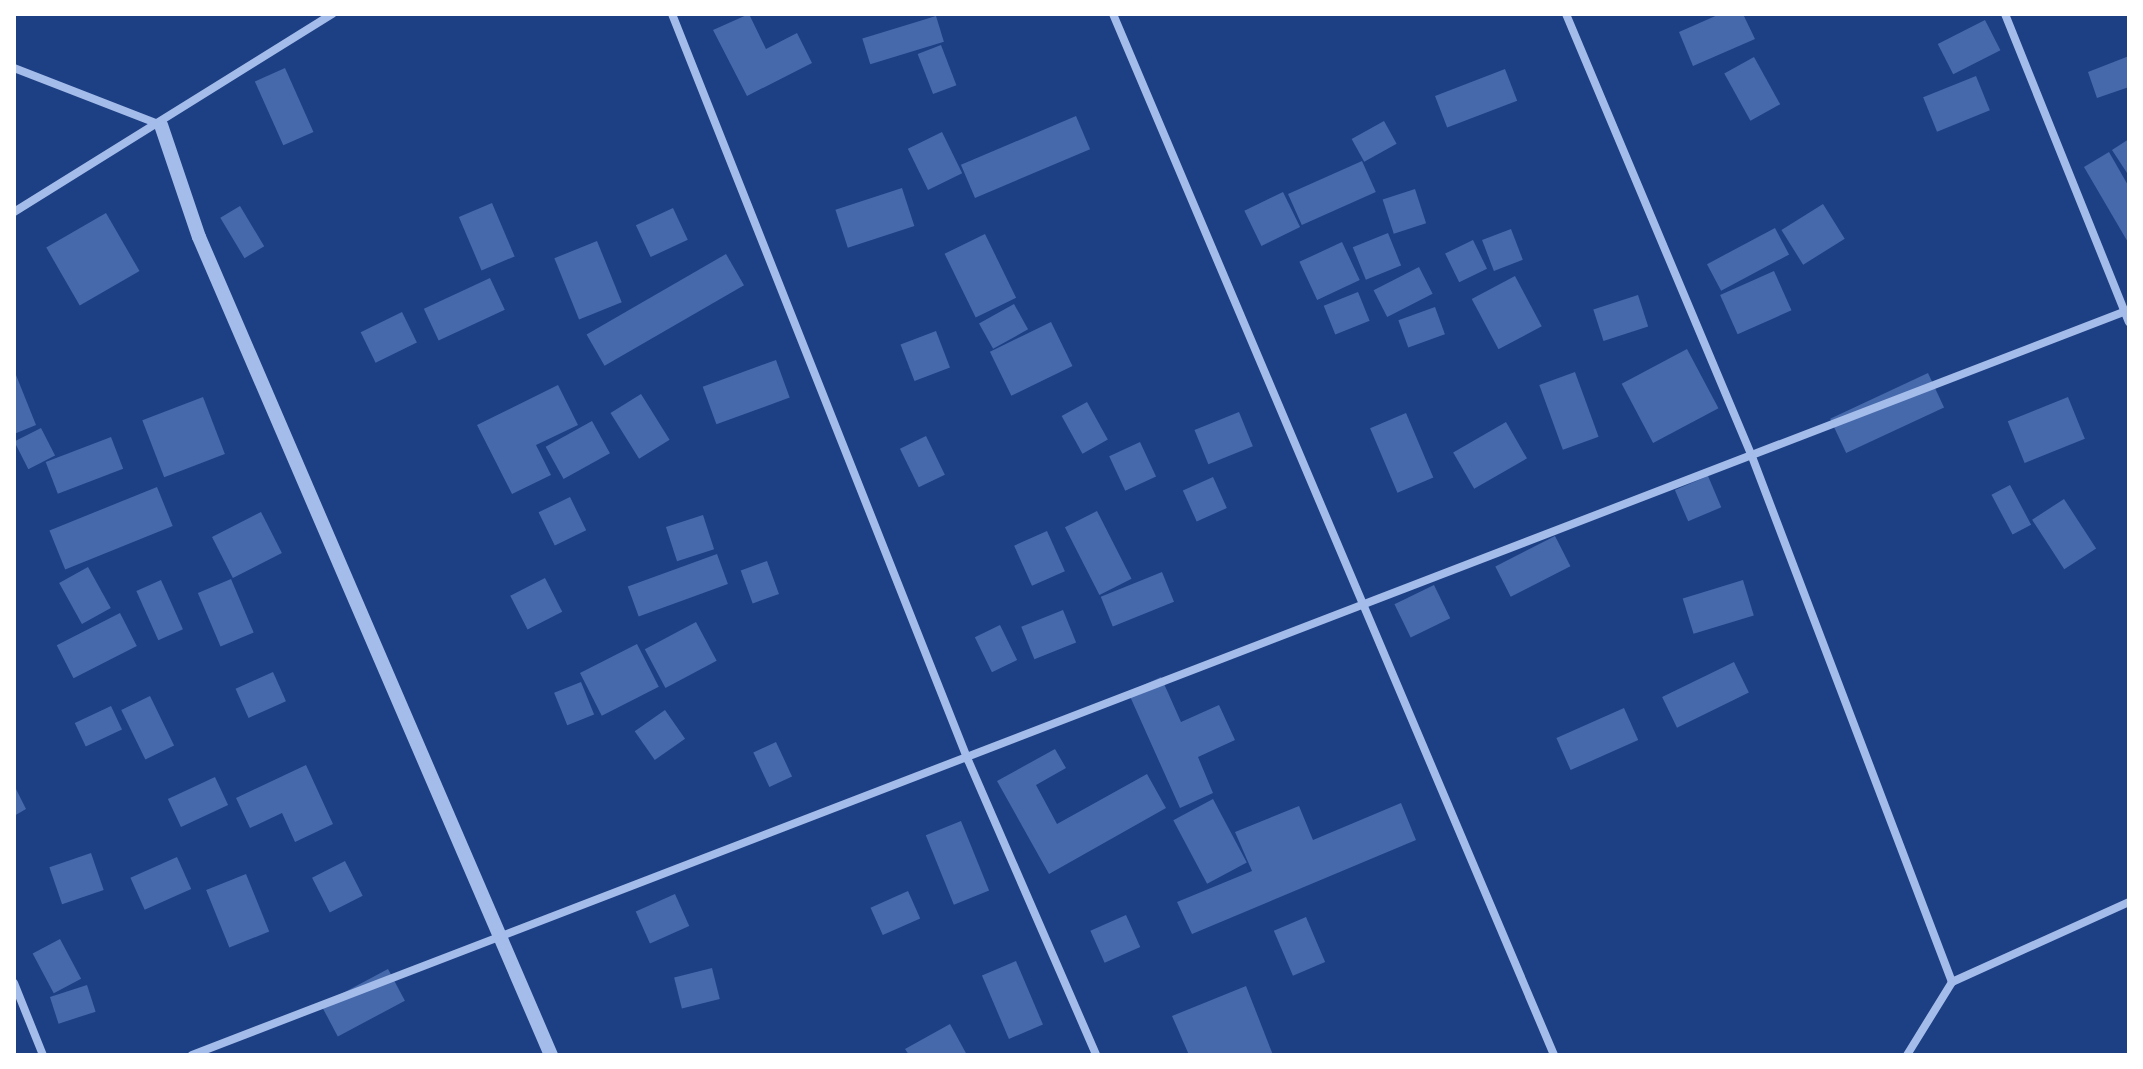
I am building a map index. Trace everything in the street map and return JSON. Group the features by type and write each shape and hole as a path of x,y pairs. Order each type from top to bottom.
{"street":[{"path":"14,212 161,125 332,14"},
{"path":"672,14 968,760 1096,1055"},
{"path":"1113,14 1554,1055"},
{"path":"1566,14 1751,454 1952,982"},
{"path":"2005,14 2129,322"},
{"path":"14,68 161,125"},
{"path":"161,125 199,237 551,1055"},
{"path":"192,1055 968,760 1361,603 2127,311"},
{"path":"1907,1055 1952,982 2129,902"},
{"path":"14,983 43,1055"}],"building":[{"path":"749,14 766,49 797,33 812,63 747,96 713,30"},
{"path":"1720,14 1743,14 1755,39 1693,66 1679,32"},
{"path":"936,16 944,42 870,64 862,39"},
{"path":"1985,20 2000,50 1953,74 1938,44"},
{"path":"941,45 956,85 933,94 918,54"},
{"path":"2129,56 2129,87 2097,98 2088,72"},
{"path":"1754,57 1780,104 1750,121 1724,73"},
{"path":"285,68 313,132 283,145 255,81"},
{"path":"1505,69 1517,101 1447,128 1435,96"},
{"path":"1976,76 1990,110 1937,132 1923,97"},
{"path":"1076,116 1090,149 975,198 961,165"},
{"path":"1384,121 1397,144 1364,162 1352,139"},
{"path":"942,132 962,173 928,190 908,149"},
{"path":"2129,139 2129,176 2112,150"},
{"path":"2109,152 2129,187 2129,244 2084,167"},
{"path":"1362,161 1376,192 1302,225 1288,194"},
{"path":"902,188 914,226 848,248 835,210"},
{"path":"1415,189 1426,223 1394,234 1383,200"},
{"path":"1283,192 1300,227 1261,246 1244,211"},
{"path":"492,203 515,256 482,270 459,217"},
{"path":"1823,204 1845,239 1803,265 1781,230"},
{"path":"240,206 264,246 244,258 220,218"},
{"path":"673,208 688,240 651,257 636,225"},
{"path":"106,213 140,271 80,306 46,248"},
{"path":"1775,228 1789,254 1721,291 1707,264"},
{"path":"1511,229 1523,260 1494,271 1482,240"},
{"path":"1388,233 1401,265 1366,280 1353,247"},
{"path":"985,234 1016,298 976,318 945,254"},
{"path":"1473,240 1487,269 1459,282 1445,254"},
{"path":"597,241 622,302 579,319 554,258"},
{"path":"1342,242 1360,280 1317,300 1299,262"},
{"path":"726,254 744,285 605,366 587,335"},
{"path":"1419,267 1433,294 1387,317 1374,290"},
{"path":"1774,271 1791,310 1738,334 1720,295"},
{"path":"1515,276 1542,326 1498,349 1472,299"},
{"path":"490,278 505,310 439,341 424,309"},
{"path":"1358,292 1370,321 1335,335 1324,306"},
{"path":"1638,295 1648,326 1603,341 1593,310"},
{"path":"1014,304 1028,329 993,349 979,323"},
{"path":"1435,307 1445,334 1408,348 1398,320"},
{"path":"402,312 417,343 376,363 361,332"},
{"path":"1051,322 1072,366 1011,396 990,352"},
{"path":"936,331 950,367 915,381 901,345"},
{"path":"1687,349 1718,408 1653,443 1622,384"},
{"path":"776,360 790,398 716,424 703,387"},
{"path":"14,370 36,425 14,434"},
{"path":"1575,372 1599,437 1563,450 1539,385"},
{"path":"1928,373 1944,407 1846,453 1830,419"},
{"path":"558,385 578,425 536,445 551,475 512,494 477,425"},
{"path":"641,394 670,440 639,459 610,413"},
{"path":"203,397 225,454 164,477 142,420"},
{"path":"2068,397 2085,439 2025,463 2008,421"},
{"path":"1087,402 1108,440 1082,454 1062,416"},
{"path":"1239,412 1253,446 1208,464 1194,430"},
{"path":"1406,413 1433,477 1397,493 1370,428"},
{"path":"592,421 610,453 564,479 546,447"},
{"path":"1506,422 1527,458 1474,489 1453,452"},
{"path":"41,428 55,456 28,469 14,442"},
{"path":"926,436 945,475 919,487 900,449"},
{"path":"111,437 123,469 58,494 46,462"},
{"path":"1140,442 1156,476 1125,491 1109,456"},
{"path":"1708,476 1721,507 1688,521 1675,490"},
{"path":"1213,477 1227,508 1197,521 1183,490"},
{"path":"2010,485 2031,525 2013,535 1991,495"},
{"path":"157,487 173,526 65,569 49,530"},
{"path":"570,497 586,530 555,546 539,512"},
{"path":"2064,499 2096,548 2064,569 2032,520"},
{"path":"1097,511 1132,579 1099,595 1065,527"},
{"path":"261,512 282,553 233,578 212,537"},
{"path":"703,515 714,549 677,561 666,527"},
{"path":"1047,531 1065,571 1032,586 1014,546"},
{"path":"1555,536 1570,566 1511,597 1495,566"},
{"path":"717,554 728,584 639,617 628,586"},
{"path":"767,561 779,594 753,603 741,571"},
{"path":"88,567 111,608 82,624 59,583"},
{"path":"1162,572 1174,602 1113,626 1101,597"},
{"path":"545,578 562,612 528,630 510,596"},
{"path":"231,579 254,632 221,646 198,593"},
{"path":"161,580 183,629 158,640 136,591"},
{"path":"1743,580 1754,615 1694,634 1683,598"},
{"path":"1434,585 1450,618 1411,638 1394,604"},
{"path":"1063,610 1076,642 1034,659 1021,627"},
{"path":"120,613 137,646 74,678 57,645"},
{"path":"696,622 717,661 665,688 645,649"},
{"path":"1000,625 1017,660 992,672 975,637"},
{"path":"637,644 659,687 602,716 580,673"},
{"path":"1734,662 1749,693 1677,728 1662,697"},
{"path":"273,672 286,701 249,718 236,689"},
{"path":"1161,677 1181,722 1219,705 1235,740 1198,757 1213,793 1180,808 1128,692"},
{"path":"581,682 594,714 567,725 554,693"},
{"path":"150,696 174,745 145,759 121,710"},
{"path":"111,706 122,730 86,746 75,723"},
{"path":"1624,708 1638,740 1571,770 1556,738"},
{"path":"665,710 685,739 655,760 635,731"},
{"path":"776,742 792,776 769,787 753,753"},
{"path":"1055,749 1066,768 1036,785 1057,824 1147,774 1166,808 1049,874 997,781"},
{"path":"306,765 333,824 295,842 282,813 250,828 236,798"},
{"path":"215,777 228,805 181,827 168,799"},
{"path":"14,785 26,809 14,816"},
{"path":"1213,799 1247,863 1207,884 1173,820"},
{"path":"1401,803 1416,840 1192,934 1177,902 1252,871 1235,832 1299,806 1313,840"},
{"path":"961,821 989,891 954,905 926,835"},
{"path":"91,853 104,890 62,904 49,867"},
{"path":"177,857 191,889 145,910 130,878"},
{"path":"345,861 363,896 330,913 312,878"},
{"path":"246,874 269,931 229,948 206,890"},
{"path":"908,891 920,918 883,935 871,908"},
{"path":"675,894 689,926 650,943 636,911"},
{"path":"1126,915 1140,947 1105,963 1090,931"},
{"path":"1306,917 1325,962 1293,976 1274,931"},
{"path":"60,939 81,979 54,993 33,954"},
{"path":"1016,961 1043,1025 1009,1039 982,975"},
{"path":"712,968 720,999 682,1008 674,977"},
{"path":"388,969 405,1001 338,1036 321,1005"},
{"path":"87,985 96,1012 59,1024 50,997"},
{"path":"1246,986 1273,1055 1189,1055 1172,1016"},
{"path":"950,1024 967,1055 909,1055 905,1049"}]}
